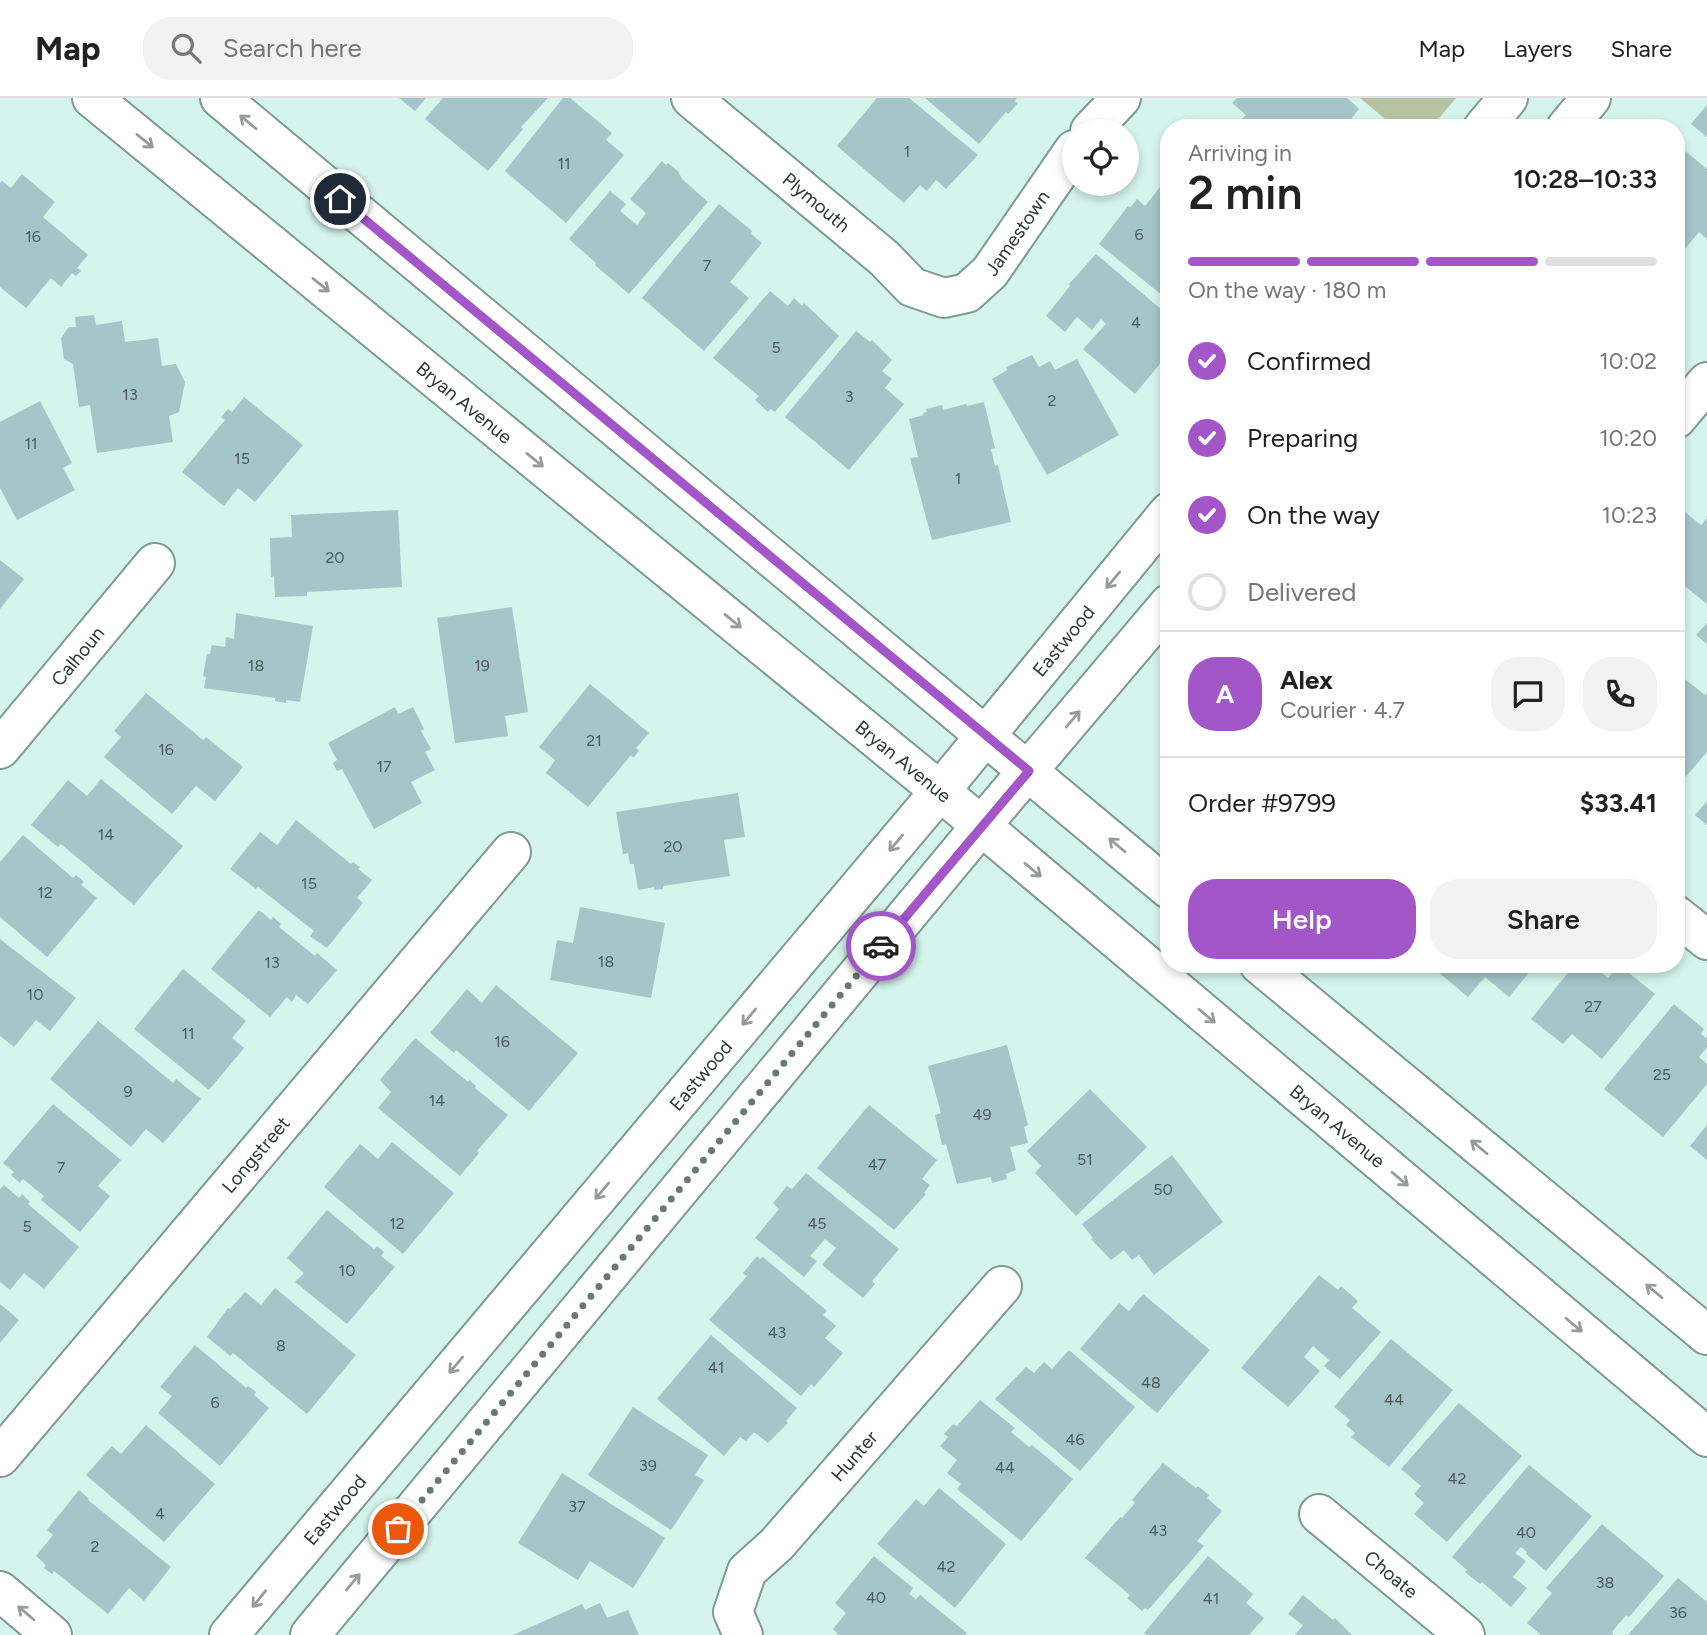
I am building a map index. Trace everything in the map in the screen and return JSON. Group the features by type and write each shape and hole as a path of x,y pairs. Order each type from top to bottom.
{"street":[{"name":"Bryan Avenue","path":"92,98 940,791 1707,1437"},
{"path":"220,98 1160,881"},
{"name":"Plymouth","path":"691,98 884,258 912,287 943,298"},
{"path":"1101,119 1121,98"},
{"path":"1490,119 1508,98"},
{"path":"1574,119 1591,98"},
{"name":"Jamestown","path":"943,298 967,293 990,272 1062,167"},
{"name":"Eastwood","path":"229,1635 940,791 1160,523"},
{"name":"Calhoun","path":"0,749 155,563"},
{"path":"310,1635 981,826 1160,615"},
{"name":"Longstreet","path":"0,1457 511,852"},
{"path":"1685,922 1707,940"},
{"path":"1270,973 1707,1335"},
{"name":"Hunter","path":"743,1635 733,1612 747,1571 777,1544 1002,1286"},
{"name":"Choate","path":"1318,1514 1465,1635"},
{"path":"0,1591 52,1635"}],"green space":[{"path":"1360,98 1456,98 1438,119 1385,119"}],"building":[{"path":"399,98 426,98 415,111"},
{"path":"443,98 548,98 521,127 523,129 488,171 425,119"},
{"path":"563,98 570,98 612,133 606,140 624,155 566,223 505,171"},
{"path":"877,98 909,98 978,155 946,189 936,180 927,191 920,185 904,203 837,146"},
{"path":"925,98 1017,98 1015,101 1018,103 1008,114 1006,112 979,144"},
{"path":"1237,98 1347,98 1359,109 1351,119 1242,119 1246,115 1232,103"},
{"path":"1707,105 1707,137 1691,124"},
{"path":"1685,151 1707,169 1707,239 1699,232 1685,249"},
{"path":"662,161 678,171 682,179 708,202 629,294 569,239 610,191 626,204 620,211 637,225 646,213 630,199"},
{"path":"22,174 55,202 43,217 88,255 77,268 81,271 76,276 72,273 61,287 51,278 26,308 0,287 0,183 2,181 11,188"},
{"path":"1160,187 1160,294 1099,244 1128,206 1131,207 1137,199 1145,206"},
{"path":"719,204 752,231 751,234 762,243 730,282 749,298 704,351 642,298"},
{"path":"1096,254 1160,308 1160,364 1135,394 1083,349 1106,324 1101,319 1092,330 1077,317 1065,332 1046,316 1069,284"},
{"path":"770,291 788,306 794,298 802,306 804,303 839,336 775,412 771,409 768,412 755,400 759,396 713,358"},
{"path":"94,315 96,325 122,321 125,342 158,338 162,366 176,364 185,382 179,412 169,416 173,442 97,453 90,405 79,407 73,364 64,359 61,338 69,327 76,327 75,317"},
{"path":"856,331 870,342 872,340 892,360 882,371 892,379 885,388 904,404 849,470 785,417"},
{"path":"1032,355 1039,367 1050,361 1055,370 1077,359 1119,435 1047,475 992,379 1007,370 1006,367"},
{"path":"244,397 303,445 255,502 238,488 224,506 182,472 225,420 221,417 228,409 232,412"},
{"path":"40,401 72,463 63,468 75,490 17,520 0,488 0,422"},
{"path":"984,402 995,448 991,449 995,466 998,465 1011,522 932,540 910,458 918,457 909,419 924,415 926,409 942,405 943,410"},
{"path":"398,510 402,587 307,592 307,596 275,597 274,576 271,577 270,538 292,537 291,515"},
{"path":"1685,512 1701,525 1707,518 1707,604 1685,586"},
{"path":"0,560 24,579 0,609"},
{"path":"512,607 528,712 505,716 508,736 455,743 437,618"},
{"path":"236,613 313,626 300,702 286,700 286,703 275,701 275,698 204,688 207,654 210,654 212,645 225,647 226,637 234,639"},
{"path":"1707,623 1707,644 1696,635"},
{"path":"1685,679 1705,695 1707,693 1707,752 1685,778"},
{"path":"590,684 649,733 636,748 639,751 633,758 631,755 588,807 546,773 555,760 539,747"},
{"path":"146,693 203,740 206,737 243,767 215,801 196,786 172,814 104,757 121,737 114,731"},
{"path":"395,707 398,714 413,707 424,729 421,731 431,749 425,752 435,770 411,782 422,803 374,829 342,769 337,771 333,763 337,760 328,743"},
{"path":"101,779 183,846 134,905 61,844 58,847 31,825 68,780 87,796"},
{"path":"738,793 745,837 724,840 730,876 663,886 663,889 654,890 654,887 638,890 634,864 630,864 628,853 623,854 616,812"},
{"path":"1707,801 1707,825 1695,815"},
{"path":"296,820 351,864 353,862 360,867 358,869 372,880 357,898 363,903 327,948 310,936 314,931 258,887 256,889 230,869 260,832 277,845"},
{"path":"23,835 73,878 76,875 84,882 81,885 97,898 47,957 0,917 0,862"},
{"path":"580,907 665,923 651,998 550,980 557,940 573,943"},
{"path":"259,910 271,920 273,917 281,924 279,927 337,970 308,1004 296,995 292,1002 287,997 270,1017 211,969"},
{"path":"0,939 76,998 50,1031 36,1020 14,1047 0,1036"},
{"path":"183,969 246,1021 232,1038 244,1048 209,1090 134,1029"},
{"path":"1439,973 1529,973 1509,997 1485,977 1468,997"},
{"path":"1568,973 1602,973 1608,978 1612,973 1629,973 1655,994 1602,1059 1572,1034 1563,1044 1531,1019"},
{"path":"496,985 578,1053 529,1111 456,1050 454,1053 430,1033 467,989 482,1003"},
{"path":"1674,1004 1704,1029 1701,1034 1707,1039 1707,1047 1699,1057 1707,1064 1707,1084 1663,1137 1604,1089"},
{"path":"98,1021 173,1083 176,1079 201,1099 163,1143 146,1129 131,1147 50,1079"},
{"path":"415,1038 508,1115 460,1176 378,1108 391,1092 380,1080"},
{"path":"1007,1045 1028,1125 1024,1127 1028,1143 1010,1147 1016,1170 1006,1174 1007,1179 992,1183 991,1177 957,1184 946,1144 942,1145 935,1115 941,1113 928,1066"},
{"path":"1090,1089 1147,1147 1076,1216 1035,1173 1041,1166 1027,1151"},
{"path":"53,1104 121,1160 98,1186 110,1196 80,1232 41,1200 44,1196 23,1179 20,1183 11,1175 14,1172 3,1163"},
{"path":"869,1105 937,1160 922,1179 930,1185 924,1193 926,1194 894,1230 817,1168"},
{"path":"1707,1125 1707,1160 1690,1146"},
{"path":"392,1142 454,1193 403,1254 324,1187 360,1144 378,1159"},
{"path":"1172,1155 1223,1222 1154,1275 1139,1255 1132,1260 1124,1250 1111,1260 1091,1239 1093,1238 1082,1224"},
{"path":"806,1173 899,1249 872,1281 875,1284 863,1298 822,1265 836,1248 825,1239 810,1256 817,1261 804,1277 755,1238 779,1209 773,1203 787,1186 792,1189"},
{"path":"4,1185 19,1198 22,1194 30,1202 28,1204 79,1247 44,1289 24,1273 10,1290 0,1282 0,1189"},
{"path":"327,1210 374,1249 377,1246 384,1252 381,1256 395,1267 347,1324 295,1282 304,1273 287,1258"},
{"path":"757,1256 760,1259 763,1257 827,1311 823,1315 836,1326 825,1338 843,1353 814,1387 811,1384 801,1396 709,1320 747,1276 743,1273"},
{"path":"1319,1275 1338,1290 1341,1286 1358,1301 1352,1308 1381,1332 1340,1379 1324,1366 1329,1360 1313,1346 1304,1357 1320,1371 1288,1407 1241,1368"},
{"path":"275,1288 356,1355 307,1414 233,1353 230,1356 207,1337 228,1308 245,1292 261,1305"},
{"path":"1143,1294 1210,1350 1157,1413 1080,1349 1119,1303 1129,1311"},
{"path":"0,1304 19,1320 0,1343"},
{"path":"711,1335 797,1408 786,1421 788,1423 768,1443 754,1432 746,1441 740,1437 724,1456 657,1399"},
{"path":"1391,1339 1453,1390 1389,1467 1351,1437 1355,1433 1346,1425 1350,1420 1334,1407"},
{"path":"195,1345 246,1388 248,1386 256,1392 254,1395 269,1408 220,1466 158,1413 172,1396 160,1387"},
{"path":"1069,1350 1135,1407 1080,1471 995,1399 1026,1367 1034,1373 1044,1362 1052,1369"},
{"path":"980,1400 1015,1428 1011,1432 1029,1447 1032,1445 1073,1479 1021,1541 957,1489 961,1484 947,1473 957,1460 940,1446 948,1437 944,1434 953,1424 957,1426"},
{"path":"1459,1403 1522,1456 1447,1542 1414,1514 1424,1503 1414,1494 1421,1486 1401,1469"},
{"path":"633,1407 708,1455 695,1475 704,1480 671,1530 588,1475"},
{"path":"146,1425 215,1484 164,1542 86,1475 112,1446 121,1454"},
{"path":"1163,1463 1196,1488 1198,1486 1222,1511 1197,1541 1204,1546 1148,1610 1145,1608 1142,1611 1127,1598 1130,1595 1085,1558 1135,1503 1132,1500"},
{"path":"1529,1465 1592,1516 1546,1571 1521,1547 1515,1553 1526,1561 1513,1577 1527,1588 1511,1607 1482,1582 1480,1584 1465,1572 1467,1570 1452,1557"},
{"path":"562,1473 665,1538 633,1588 590,1561 578,1580 518,1543"},
{"path":"939,1488 1006,1544 955,1608 877,1544 916,1499 924,1506"},
{"path":"79,1490 171,1567 144,1601 129,1588 108,1614 54,1571 52,1574 44,1568 46,1565 36,1556 53,1535 47,1530"},
{"path":"1602,1524 1664,1576 1629,1617 1626,1615 1612,1632 1613,1635 1541,1635 1527,1623 1552,1593 1546,1588"},
{"path":"874,1556 913,1588 909,1594 916,1599 920,1595 967,1633 839,1635 833,1629 846,1613 835,1603"},
{"path":"1208,1556 1253,1594 1246,1603 1264,1618 1249,1635 1144,1633"},
{"path":"1678,1578 1707,1602 1707,1635 1628,1635"},
{"path":"1303,1595 1333,1620 1335,1618 1352,1635 1295,1635 1303,1625 1288,1614"},
{"path":"600,1603 607,1618 628,1610 639,1635 513,1635 582,1604 585,1610"}],"way so far":[{"path":"398,1529 881,946"}],"route":[{"path":"340,199 1029,771 881,946"}]}
